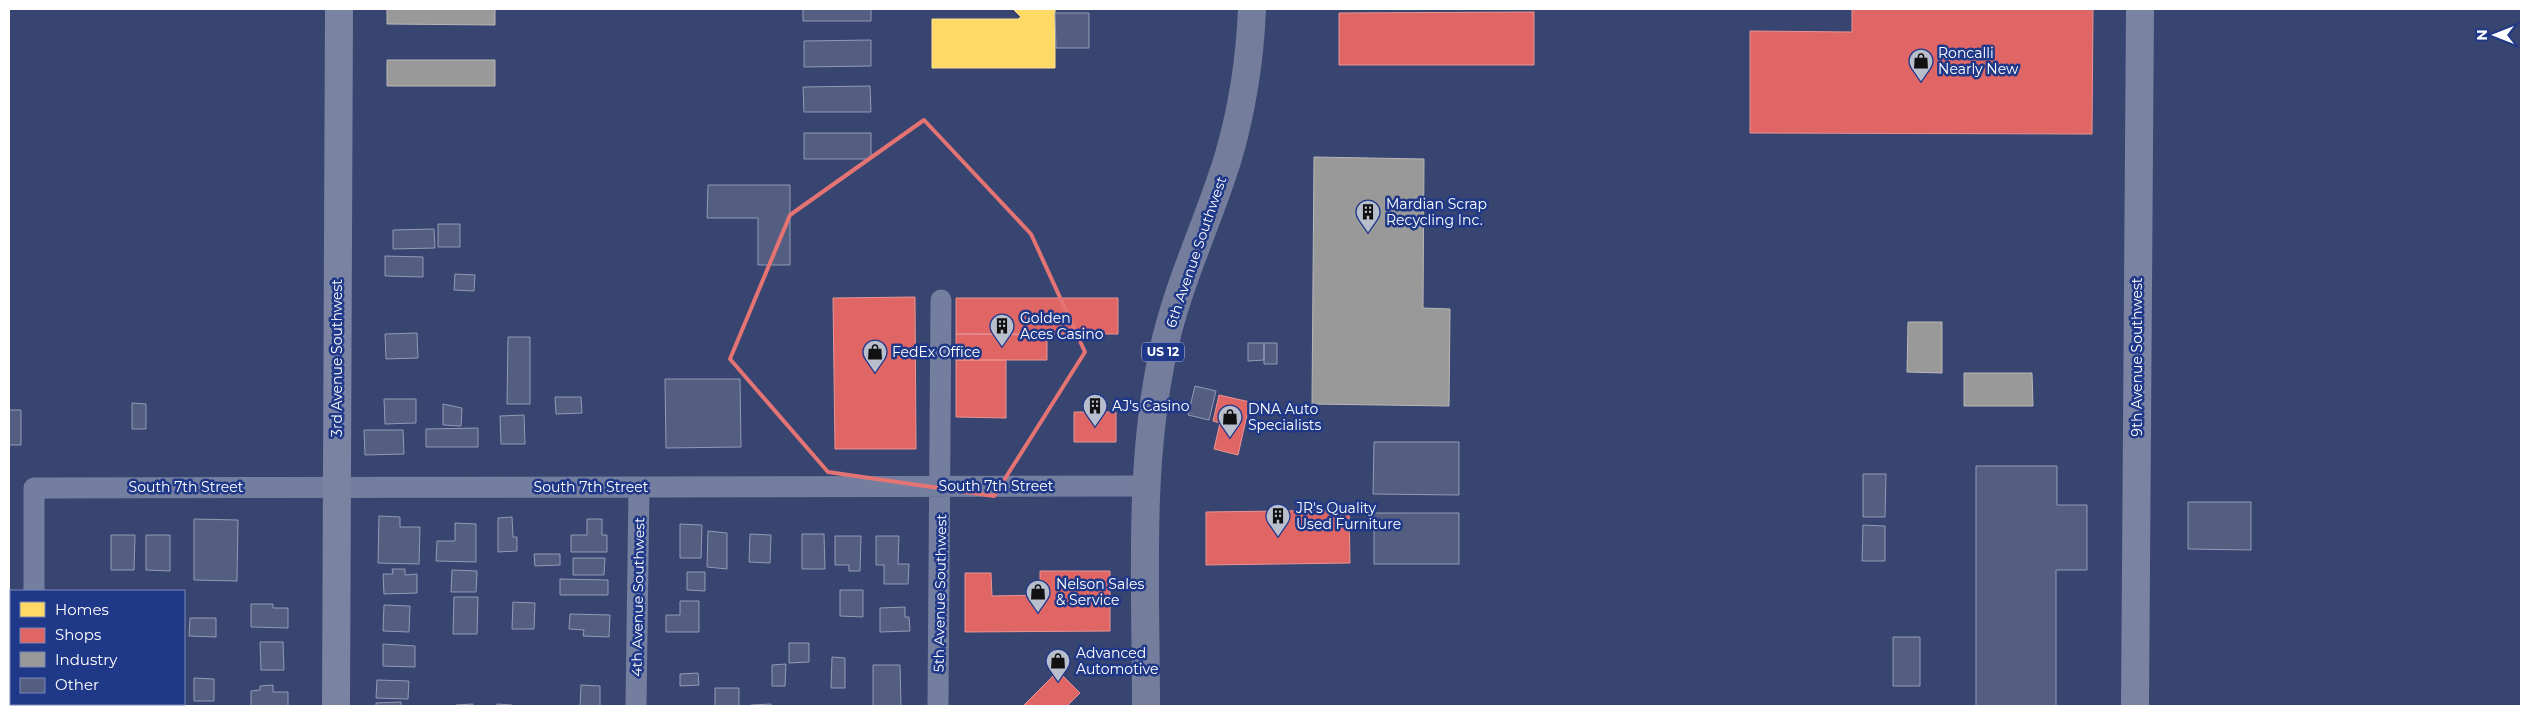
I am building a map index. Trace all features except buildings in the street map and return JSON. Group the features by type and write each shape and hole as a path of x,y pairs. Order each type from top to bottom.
{"highway":[{"name":"6th Avenue Southwest","path":"1146,706 1147,486 1151,418 1163,350 1185,276 1227,160 1237,125 1244,90 1252,9"}],"street":[{"name":"3rd Avenue Southwest","path":"336,706 339,9"},
{"name":"9th Avenue Southwest","path":"2135,706 2140,9"},
{"name":"5th Avenue Southwest","path":"938,706 941,300"},
{"name":"South 7th Street","path":"34,590 34,488 1147,486"},
{"name":"4th Avenue Southwest","path":"636,706 639,487"}],"highlighted area":[{"path":"924,120 1031,234 1085,352 994,496 828,472 730,359 790,215"}],"place":[{"name":"Roncalli Nearly New","path":"1921,82"},
{"name":"Mardian Scrap Recycling Inc.","path":"1368,233"},
{"name":"Golden Aces Casino","path":"1002,347"},
{"name":"FedEx Office","path":"875,373"},
{"name":"AJ's Casino","path":"1095,427"},
{"name":"DNA Auto Specialists","path":"1230,438"},
{"name":"JR's Quality Used Furniture","path":"1278,537"},
{"name":"Nelson Sales & Service","path":"1038,613"},
{"name":"Advanced Automotive","path":"1058,682"}]}
